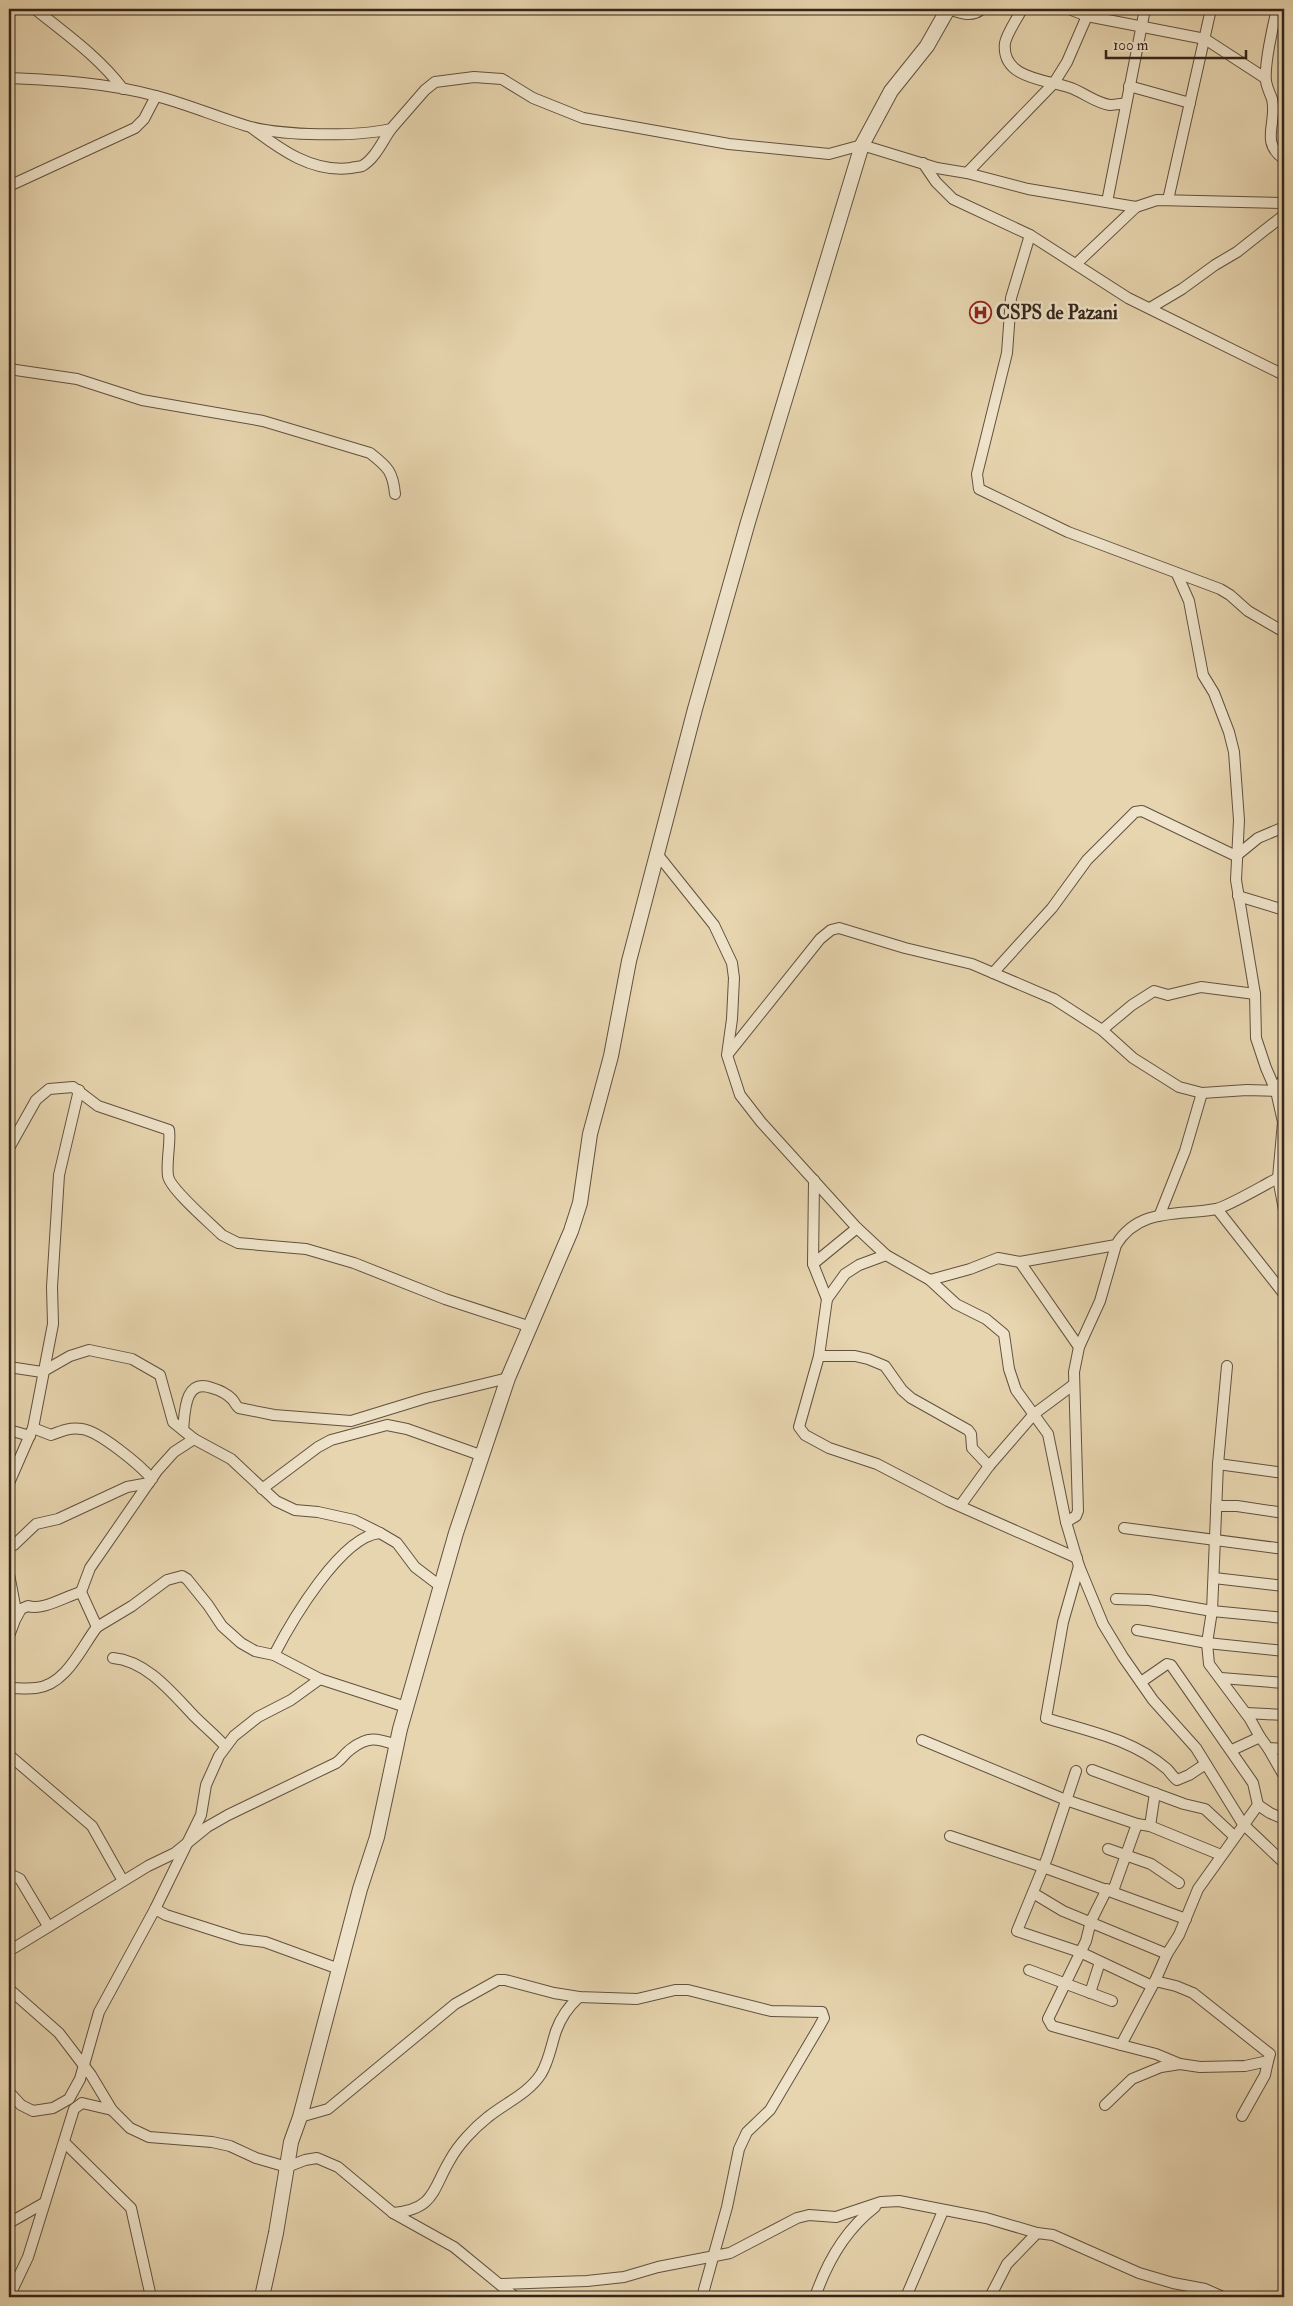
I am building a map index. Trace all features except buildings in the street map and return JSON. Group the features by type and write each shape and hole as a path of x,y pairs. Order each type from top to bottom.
{"street":[{"path":"35,9 85,48 110,72 123,90"},
{"path":"262,2297 276,2233 291,2142 300,2118 360,1889 377,1837 406,1707 440,1586 508,1378 571,1231 580,1203 590,1134 611,1056 629,961 695,709 748,522 862,146 891,91 927,46 948,9 967,15 976,14 982,9"},
{"path":"1022,9 1005,43 1007,59 1014,69 1036,80 1070,88 1101,102 1112,105 1126,104"},
{"path":"1070,9 1087,16 1205,39 1265,78"},
{"path":"1107,202 1145,9"},
{"path":"1168,200 1211,9"},
{"path":"1277,9 1265,78 1267,92 1272,98 1270,140 1274,151 1284,159"},
{"path":"967,173 1054,83 1067,62 1087,16"},
{"path":"249,126 279,148 324,168 342,169 362,166 391,129 425,90 435,82 474,77 502,80 533,98 583,118 729,144 829,154 862,146 937,168 967,173 1028,189 1136,206 1157,200 1284,203"},
{"path":"9,78 48,79 156,96 249,126 285,132 373,133 391,129"},
{"path":"1129,86 1190,103"},
{"path":"9,186 135,128 144,119 156,96"},
{"path":"923,163 936,182 953,199 1030,235 1128,298 1284,375"},
{"path":"1076,264 1136,206"},
{"path":"1150,308 1237,252 1284,215"},
{"path":"1030,235 1011,298 1007,353 988,424 977,474 977,484 983,492 1043,521 1220,589 1248,611 1284,632"},
{"path":"9,369 77,379 142,400 263,421 370,453 380,460 394,476 395,494"},
{"path":"1177,574 1189,601 1203,675 1214,693 1232,744 1238,796 1236,856 1238,896 1255,994 1256,1038 1276,1091 1284,1122 1278,1178 1284,1210"},
{"path":"994,973 1052,908 1092,854 1135,812 1142,811 1236,856"},
{"path":"1236,856 1258,838 1284,827"},
{"path":"658,855 714,925 732,963 734,978 732,1019 727,1055 740,1095 761,1122 857,1228 886,1255 930,1280 956,1304 986,1319 1002,1331 1006,1337 1008,1369 1016,1390 1048,1434 1066,1522 1078,1562 1103,1624 1119,1652 1164,1714 1196,1748 1204,1765 1243,1824 1284,1863"},
{"path":"1238,896 1284,910"},
{"path":"727,1055 820,939 834,929 839,928 905,948 972,964 1054,999 1102,1030 1133,1058 1179,1087 1202,1094 1247,1090 1276,1091"},
{"path":"1102,1030 1132,1005 1154,991 1168,995 1201,987 1255,994"},
{"path":"1276,1091 1284,1078"},
{"path":"9,1148 36,1100 43,1092 49,1089 73,1087 98,1106 169,1130 167,1148 168,1177 177,1192 230,1240 238,1243 306,1249 346,1261 445,1299 531,1327"},
{"path":"9,1483 32,1432 42,1372 53,1324 52,1287 59,1175 79,1090"},
{"path":"1160,1214 1185,1151 1202,1094"},
{"path":"1066,1522 1076,1516 1078,1512 1073,1385 1080,1347 1100,1301 1116,1245 1128,1230 1160,1214 1218,1209 1278,1178"},
{"path":"814,1180 814,1264 827,1299"},
{"path":"1218,1209 1284,1294"},
{"path":"814,1264 857,1228"},
{"path":"930,1280 970,1270 998,1258 1020,1262 1116,1245"},
{"path":"886,1255 859,1265 845,1274 827,1299 819,1356 799,1428 805,1435 842,1454 877,1464 909,1482 1078,1562"},
{"path":"1020,1262 1080,1347"},
{"path":"9,1367 42,1372 70,1356 89,1350 132,1359 160,1375 173,1422 194,1439 231,1459 262,1489 285,1507 347,1518 380,1533 397,1543 415,1567 440,1586"},
{"path":"819,1356 855,1356 887,1367 902,1390 911,1398 968,1430 971,1434 972,1448 989,1466"},
{"path":"1227,1366 1218,1464 1212,1612 1206,1654 1209,1664 1246,1713 1284,1776"},
{"path":"183,1430 187,1400 190,1392 204,1385 224,1393 233,1399 239,1408 274,1415 351,1421 426,1398 508,1378"},
{"path":"960,1506 989,1466 1034,1414 1073,1385"},
{"path":"262,1489 331,1440 387,1425 416,1432 483,1456"},
{"path":"9,1430 51,1435 71,1428 88,1430 135,1461 150,1481"},
{"path":"97,1627 81,1592 90,1568 150,1481 174,1452 194,1439"},
{"path":"1218,1464 1284,1473"},
{"path":"9,1553 9,1546 36,1524 58,1520 127,1487 150,1481"},
{"path":"1216,1506 1237,1506 1284,1514"},
{"path":"1124,1528 1284,1549"},
{"path":"274,1655 304,1604 332,1567 360,1539 380,1533"},
{"path":"1078,1562 1063,1622 1046,1718 1121,1741 1143,1752 1168,1770 1177,1780 1204,1765"},
{"path":"9,1574 17,1616"},
{"path":"9,1688 38,1688 51,1682 63,1674 78,1657 97,1627 132,1606 167,1580 182,1576 192,1585 227,1631 241,1643 255,1651 274,1655 320,1679 406,1707"},
{"path":"1214,1578 1284,1586"},
{"path":"9,1636 21,1609 28,1606 36,1609 81,1592"},
{"path":"1116,1599 1149,1600 1212,1612 1284,1618"},
{"path":"1137,1630 1207,1643 1284,1651"},
{"path":"113,1658 122,1659 140,1668 163,1684 225,1746"},
{"path":"1141,1682 1167,1664 1172,1666 1232,1750 1253,1783 1258,1805 1284,1819"},
{"path":"1221,1678 1284,1683"},
{"path":"9,2092 26,2108 42,2111 53,2108 69,2099 80,2079 99,2012 155,1910 190,1840 204,1808 209,1775 225,1746 258,1718 291,1700 320,1679"},
{"path":"1246,1713 1284,1715"},
{"path":"9,1951 48,1926 163,1860 207,1827 336,1763 350,1750 366,1740 372,1738 397,1745"},
{"path":"1232,1750 1260,1738"},
{"path":"922,1740 1066,1800 1137,1824 1150,1826 1221,1855"},
{"path":"1268,1748 1284,1749"},
{"path":"9,1755 92,1826 123,1882"},
{"path":"1092,1770 1205,1809 1234,1836"},
{"path":"1076,1771 1043,1866 1017,1931 1080,1952 1153,1983 1176,1986 1193,1993 1270,2054 1265,2075 1242,2116"},
{"path":"1150,1826 1155,1793"},
{"path":"1121,2045 1167,1954 1179,1935 1198,1889 1234,1836 1258,1805"},
{"path":"1137,1824 1126,1856 1110,1890 1091,1921 1086,1941 1048,2019 1050,2024 1080,2035 1156,2054 1180,2064 1200,2067 1238,2067 1268,2061"},
{"path":"950,1836 1043,1866 1186,1919"},
{"path":"1108,1849 1151,1864 1179,1883"},
{"path":"9,1877 14,1876 20,1879 48,1926"},
{"path":"1033,1893 1063,1911 1167,1954"},
{"path":"155,1910 170,1917 241,1939 265,1942 340,1969"},
{"path":"1090,1993 1100,1962"},
{"path":"1029,1970 1112,2001"},
{"path":"300,2118 328,2109 447,2010 491,1982 505,1980 554,1994 579,1997 637,1999 675,1990 688,1990 754,2008 778,2011 820,2011 824,2014 819,2027 770,2110 747,2132 739,2148 727,2207 702,2297"},
{"path":"9,1990 58,2033 84,2065 118,2118 139,2134 149,2137 212,2142 230,2146 266,2161 287,2167 305,2160 317,2158 338,2167 393,2213 454,2247 515,2297"},
{"path":"393,2213 407,2212 424,2205 436,2190 453,2154 487,2118 534,2084 548,2058 559,2022 567,2009 579,1997"},
{"path":"1104,2105 1139,2075 1161,2067 1180,2064"},
{"path":"9,2297 28,2257 74,2110 79,2104 112,2110"},
{"path":"64,2142 130,2208 151,2297"},
{"path":"501,2284 587,2281 624,2277 658,2267 730,2253 747,2246 797,2218 809,2215 836,2217 881,2202 899,2201 986,2218 1037,2233 1053,2235 1139,2273 1173,2283 1205,2289 1223,2297"},
{"path":"815,2297 833,2254 866,2214 881,2202"},
{"path":"9,2222 44,2203"},
{"path":"906,2297 943,2211"},
{"path":"990,2297 998,2278 1007,2264 1037,2233"}],"place":[{"name":"CSPS de Pazani","path":"980,312"}]}
